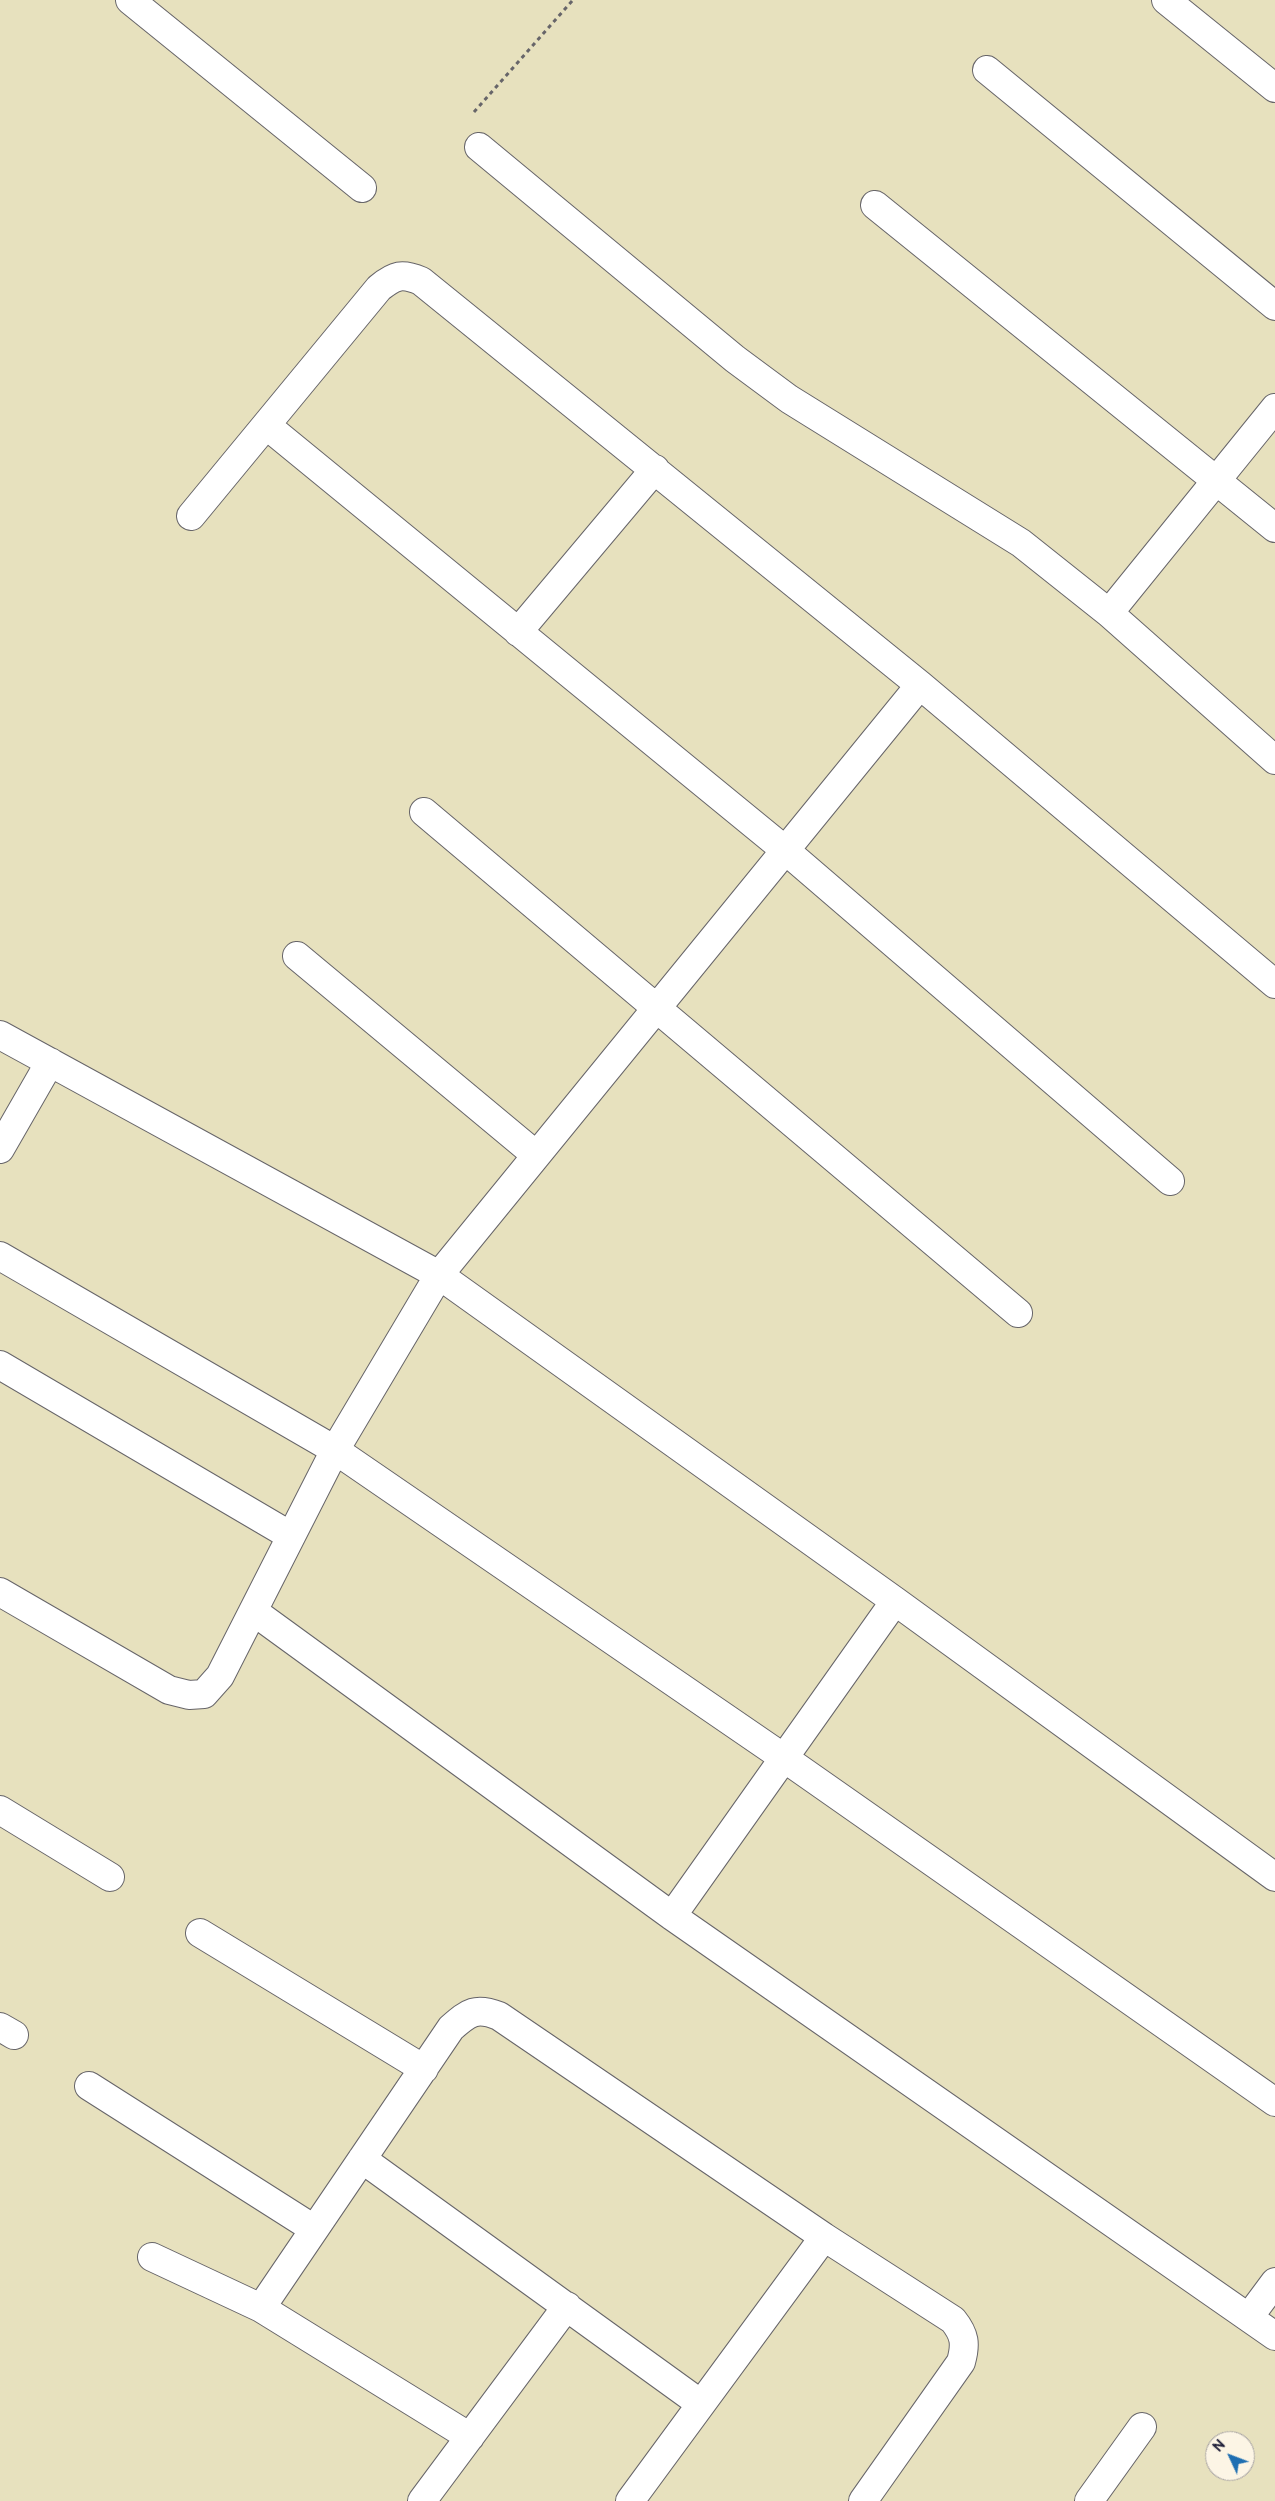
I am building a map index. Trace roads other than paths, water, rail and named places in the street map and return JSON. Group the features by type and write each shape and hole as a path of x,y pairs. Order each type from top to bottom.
{"street":[{"path":"130,0 362,188"},
{"path":"1166,0 1275,88"},
{"path":"987,70 1275,306"},
{"path":"479,147 735,359 789,399 1021,543 1109,613 1275,760"},
{"path":"875,205 1275,528"},
{"path":"191,516 379,288 390,279 406,275 421,281 920,684 1275,984"},
{"path":"1109,613 1275,408"},
{"path":"266,425 785,850 1170,1181"},
{"path":"518,632 655,469"},
{"path":"0,1592 169,1690 189,1695 204,1694 220,1676 335,1450 439,1275 920,684"},
{"path":"424,812 658,1007 1018,1313"},
{"path":"297,956 536,1155"},
{"path":"0,1034 439,1275 895,1601 1275,1878"},
{"path":"0,1149 50,1062"},
{"path":"0,1256 335,1450 784,1758 1275,2102"},
{"path":"0,1366 291,1536"},
{"path":"672,1916 895,1601"},
{"path":"253,1611 672,1916 1275,2336"},
{"path":"0,1810 110,1877"},
{"path":"200,1933 424,2069"},
{"path":"261,2308 451,2028 467,2013 484,2010 499,2016 824,2237 953,2320 962,2330 966,2344 961,2362 863,2501"},
{"path":"89,2086 314,2229"},
{"path":"362,2159 701,2404"},
{"path":"630,2501 824,2237"},
{"path":"152,2257 261,2308 470,2437"},
{"path":"1249,2317 1275,2282"},
{"path":"422,2501 567,2306"},
{"path":"1089,2501 1142,2427"}]}
